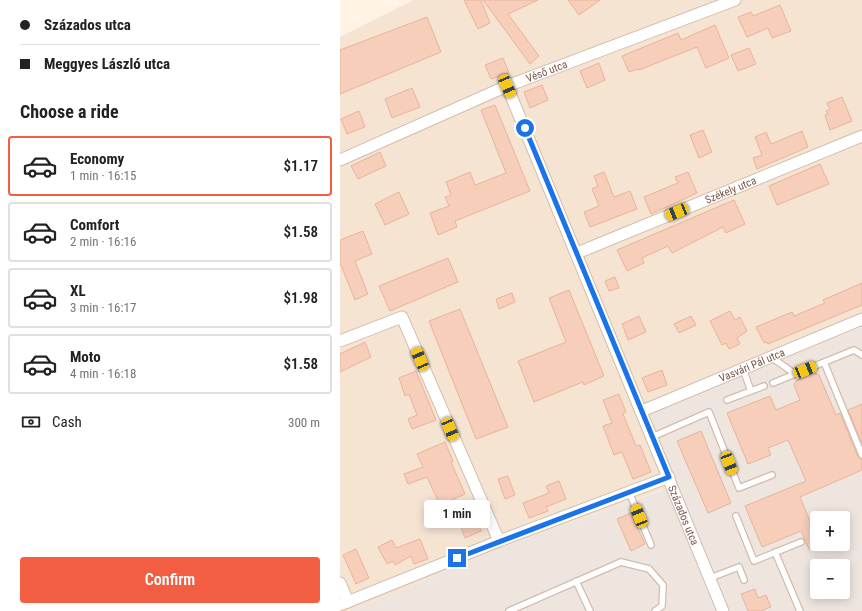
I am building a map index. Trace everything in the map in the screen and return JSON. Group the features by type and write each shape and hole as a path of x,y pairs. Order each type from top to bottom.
{"street":[{"name":"Véső utca","path":"340,160 507,86 735,0"},
{"name":"Százados utca","path":"507,86 723,611"},
{"name":"Székely utca","path":"577,253 862,136"},
{"path":"340,341 402,317 499,541"},
{"name":"Vasvári Pál utca","path":"642,411 862,319"},
{"path":"340,583 344,604 499,541 669,477"}],"lane":[{"path":"773,383 854,350 862,355"},
{"path":"771,357 795,374"},
{"path":"824,362 862,455"},
{"path":"743,369 751,391"},
{"path":"727,400 764,386"},
{"path":"652,437 709,412 739,488 772,475"},
{"path":"629,492 651,545"},
{"path":"736,516 754,561 801,542"},
{"path":"775,552 800,611"},
{"path":"509,611 621,562 648,568 663,585 662,606 655,611"},
{"path":"710,578 740,567 744,580"},
{"path":"576,582 590,611"}],"shaded area":[{"path":"413,0 862,0 862,326 649,413 678,484 494,550 351,611 340,611 340,37"},
{"path":"862,326 862,611 351,611 494,550 677,485 649,413"}],"building":[{"path":"464,0 481,0 490,23 478,29"},
{"path":"483,0 538,0 508,14 539,56 530,64"},
{"path":"568,0 600,0 579,15"},
{"path":"780,5 791,31 772,38 768,28 747,37 738,17 751,12 753,16"},
{"path":"427,17 441,52 340,94 340,50"},
{"path":"715,25 729,58 706,68 697,47 639,70 629,72 622,56 678,33 681,40"},
{"path":"749,48 756,64 738,71 731,55"},
{"path":"503,58 509,73 491,79 485,65"},
{"path":"599,63 605,80 587,88 580,71"},
{"path":"542,85 548,100 530,108 524,92"},
{"path":"412,88 420,107 392,118 385,99"},
{"path":"842,97 852,121 830,130 825,115 828,114 826,111 830,109 827,103"},
{"path":"495,105 530,191 455,221 457,227 438,235 430,213 449,206 445,197 451,195 446,182 470,172 475,185 506,173 481,110"},
{"path":"359,111 365,127 347,134 341,119"},
{"path":"703,130 712,152 699,158 690,135"},
{"path":"802,131 808,147 757,169 753,158 762,155 755,137 766,132 771,144"},
{"path":"380,152 386,166 358,179 351,166"},
{"path":"820,164 829,184 777,205 769,186"},
{"path":"604,172 614,197 630,191 637,209 590,227 584,212 599,206 592,189 598,186 594,176"},
{"path":"688,172 697,193 651,214 644,197 678,183 675,177"},
{"path":"399,192 409,214 385,225 375,204"},
{"path":"734,200 745,224 726,233 723,227 672,253 668,246 642,258 644,263 627,271 617,250"},
{"path":"363,231 372,254 355,261 368,294 355,300 340,263 340,240"},
{"path":"448,258 458,282 390,311 379,286"},
{"path":"615,277 619,288 609,291 605,281"},
{"path":"862,283 862,305 768,344 767,342 764,343 756,327 792,312 794,316 825,303 823,300"},
{"path":"569,290 604,376 584,385 583,382 534,402 518,361 566,342 549,298"},
{"path":"512,293 515,302 499,309 496,299"},
{"path":"460,309 508,427 476,439 429,321"},
{"path":"730,311 735,320 740,317 747,331 737,338 740,344 729,349 726,343 722,345 710,321"},
{"path":"639,316 646,332 628,340 622,324"},
{"path":"691,316 696,325 679,333 674,324"},
{"path":"365,342 371,357 340,372 340,354"},
{"path":"662,370 667,385 648,392 642,378"},
{"path":"416,371 436,420 412,429 408,419 417,415 409,394 405,396 399,378"},
{"path":"814,373 819,375 836,415 840,413 858,457 862,459 862,470 800,497 810,521 810,549 801,531 762,547 745,506 806,481 788,440 768,448 771,455 748,464 727,413 770,396 776,410 800,400 794,385 796,381"},
{"path":"619,394 626,412 623,414 636,446 640,445 651,472 633,479 622,452 614,455 603,426 612,423 603,400"},
{"path":"862,404 862,444 848,410"},
{"path":"701,431 731,503 708,513 677,441"},
{"path":"445,442 453,461 451,462 465,494 440,505 427,477 408,484 404,474 423,467 417,454"},
{"path":"508,476 515,495 505,499 498,479"},
{"path":"559,481 566,499 546,507 548,511 529,518 523,503 549,493 546,486"},
{"path":"473,513 481,531 465,538 458,519"},
{"path":"631,513 645,544 631,551 617,519"},
{"path":"420,539 428,559 414,564 411,556 395,565 393,561 387,564 378,547 392,540 396,548"},
{"path":"356,549 369,578 356,584 343,555"},
{"path":"755,589 758,598 766,595 771,607 760,611 748,611 741,594"}],"route":[{"path":"457,558 669,477 525,128"}]}
